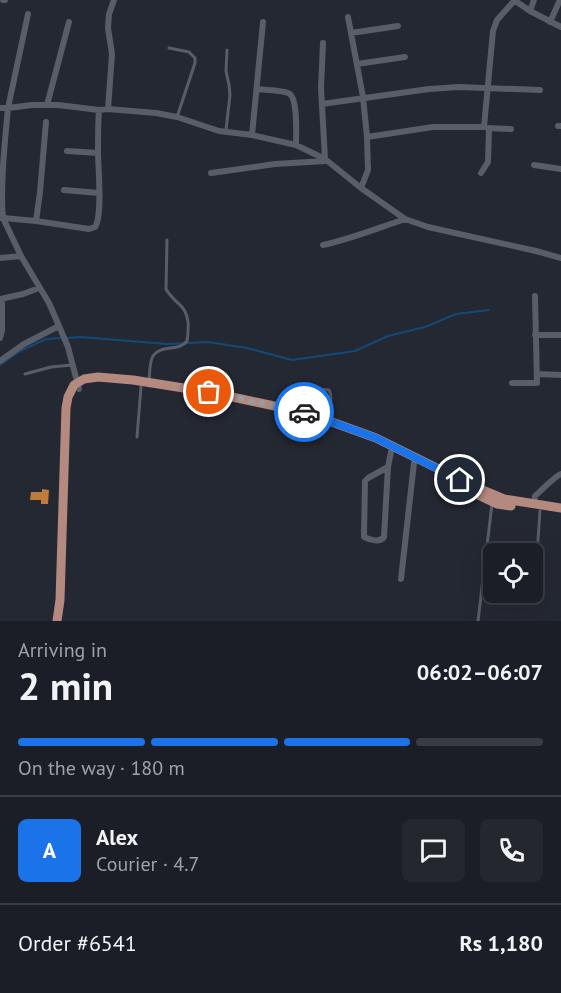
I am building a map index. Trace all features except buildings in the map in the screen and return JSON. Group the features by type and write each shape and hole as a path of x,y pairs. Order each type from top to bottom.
{"main road":[{"path":"57,621 60,600 66,408 68,397 84,379 98,377 145,385 305,418 374,443 497,504 561,508"},
{"path":"145,385 209,392 311,410 376,438 472,486 504,499 561,513"},
{"path":"63,621 72,408 78,386"}],"street":[{"path":"108,109 112,54 108,28 109,14 114,0"},
{"path":"481,173 488,162 488,89 495,25 514,0 561,27"},
{"path":"530,11 534,0"},
{"path":"550,22 560,0"},
{"path":"28,14 4,108 1,218 49,303 68,347 78,386"},
{"path":"348,17 363,97 367,137 368,170 361,188"},
{"path":"47,105 69,22"},
{"path":"252,135 263,22"},
{"path":"351,33 398,26"},
{"path":"323,43 321,88 326,160"},
{"path":"357,64 405,57"},
{"path":"322,104 363,97 459,87 540,90"},
{"path":"257,89 290,93 296,124 296,145"},
{"path":"4,108 58,105 156,113 177,117 219,131 252,135 296,145 326,160 405,219 428,227 561,258"},
{"path":"1,218 36,220 89,229 95,227 98,223 99,110"},
{"path":"36,220 46,122"},
{"path":"367,137 433,127 511,129"},
{"path":"67,151 98,153"},
{"path":"211,173 326,160"},
{"path":"534,165 561,169"},
{"path":"64,190 99,193"},
{"path":"323,245 345,240 405,219"},
{"path":"0,258 21,256"},
{"path":"0,338 2,331 1,299 39,288"},
{"path":"512,383 537,383 535,296"},
{"path":"0,361 24,344 59,326"},
{"path":"535,335 561,334"},
{"path":"537,374 561,375"},
{"path":"388,467 365,481 364,537 369,539 382,540 384,537 391,452"},
{"path":"402,579 414,463"},
{"path":"537,508 535,496 561,474"}],"lane":[{"path":"169,48 189,52 195,58 177,117"},
{"path":"226,132 230,94 226,70 227,50"},
{"path":"137,437 145,385 153,356 159,351 182,346 187,341 188,315 166,289 167,240"},
{"path":"25,374 51,367 72,365"},
{"path":"311,410 320,389 329,390 331,400 328,417"},
{"path":"478,621 493,502"},
{"path":"536,543 537,508"}],"waterway":[{"path":"67,338 81,337 167,344 208,342 247,348 292,360 355,351 388,336 425,327 456,314 489,310"},
{"path":"0,365 20,351 46,339 61,338"}],"way so far":[{"path":"209,392 304,412"}],"route":[{"path":"304,412 376,438 460,480"}]}
